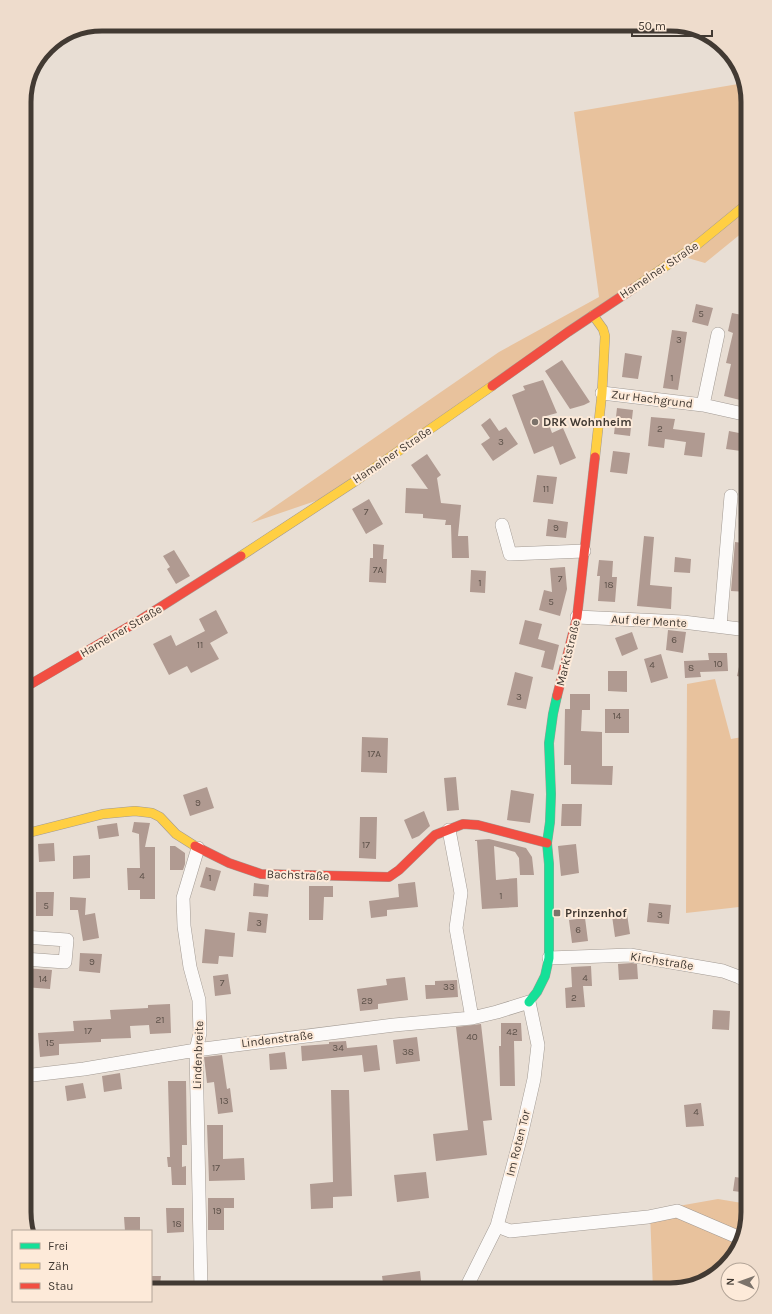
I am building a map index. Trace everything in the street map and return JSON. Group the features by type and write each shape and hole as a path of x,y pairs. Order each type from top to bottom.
{"street":[{"name":"Hamelner Straße","path":"31,684 155,611 261,543 681,256 719,228 741,208"},
{"name":"Marktstraße","path":"533,997 546,976 549,958 549,864 547,843 550,822 550,743 553,714 577,617 602,393 606,336 593,315"},
{"name":"Zur Hachgrund","path":"703,405 718,334"},
{"name":"Zur Hachgrund","path":"602,393 703,405 741,413"},
{"path":"720,626 731,496"},
{"path":"502,525 510,554 584,551"},
{"name":"Auf der Mente","path":"577,617 683,622 741,629"},
{"name":"Bachstraße","path":"31,833 87,816 125,811 153,814 164,820 176,834 198,848 248,870 263,874 389,877 399,870 435,835 463,824 478,825 547,843"},
{"path":"449,830 461,893 456,928 472,1018"},
{"name":"Lindenbreite","path":"198,848 183,898 184,926 190,967 199,1000 200,1033 196,1050 201,1283"},
{"path":"31,937 67,940 65,962 31,960"},
{"name":"Kirchstraße","path":"549,958 630,955 723,971 741,978"},
{"name":"Lindenstraße","path":"31,1075 84,1069 196,1050 394,1025 472,1018 497,1012 533,997"},
{"name":"Im Roten Tor","path":"468,1283 497,1226 521,1136 534,1079 538,1045 533,997"},
{"path":"497,1226 510,1231 648,1217 677,1211 737,1237"}],"shaded area":[{"path":"739,84 741,102 741,234 705,263 681,256 333,495 251,523 499,352 599,297 574,112"},
{"path":"715,679 731,739 741,737 741,907 686,913 687,684"},
{"path":"718,1199 741,1203 739,1230 736,1239 720,1262 701,1276 684,1282 653,1283 650,1211"}],"building":[{"path":"696,304 713,308 708,326 692,322"},
{"path":"732,313 741,315 740,400 724,396 731,364 726,363 733,333 728,331"},
{"path":"672,330 687,332 678,390 663,388"},
{"path":"625,353 642,356 638,379 622,377"},
{"name":"DRK Wohnheim","path":"562,360 590,402 570,409 545,371"},
{"name":"DRK Wohnheim","path":"543,380 557,413 546,416 552,433 563,428 576,458 560,465 553,446 534,454 512,395 525,390 523,386"},
{"path":"617,408 633,410 630,436 614,434"},
{"path":"651,417 675,419 673,429 705,433 702,457 684,455 686,442 665,439 664,448 648,446"},
{"path":"490,418 499,431 506,427 518,444 493,461 481,444 490,438 481,425"},
{"path":"729,431 741,433 741,451 726,449"},
{"path":"613,451 630,453 627,474 610,472"},
{"path":"427,454 441,475 437,478 441,503 461,505 458,536 468,536 469,558 452,558 451,525 445,525 446,520 423,518 423,514 405,513 406,488 428,489 411,465"},
{"path":"537,475 557,477 553,504 533,502"},
{"path":"369,499 383,524 366,534 352,509"},
{"path":"548,519 568,522 566,538 546,536"},
{"path":"644,536 654,537 650,585 672,587 671,609 637,606"},
{"path":"735,542 741,543 741,592 731,591"},
{"path":"373,544 384,545 383,559 387,559 386,583 369,582 370,558 373,558"},
{"path":"174,550 190,576 176,584 167,569 170,567 163,556"},
{"path":"675,557 691,559 690,573 674,572"},
{"path":"599,560 613,561 612,577 617,577 615,602 598,601 600,576 597,576"},
{"path":"565,567 567,589 560,616 539,610 544,590 552,592 550,568"},
{"path":"471,570 486,571 485,593 470,592"},
{"path":"216,610 228,633 210,643 219,659 191,673 187,666 169,675 153,644 171,635 176,646 205,631 199,619"},
{"path":"525,620 542,624 538,639 559,645 553,670 541,667 545,651 519,644"},
{"path":"668,630 686,632 683,653 666,650"},
{"path":"632,632 638,649 622,656 615,638"},
{"path":"708,653 727,653 728,671 700,672 701,677 685,678 684,661 709,660"},
{"path":"661,654 668,678 651,683 644,659"},
{"path":"741,658 741,677 737,676"},
{"path":"608,671 627,671 627,692 608,691"},
{"path":"515,672 533,677 526,709 507,705"},
{"path":"570,694 590,694 590,710 582,710 581,731 602,732 602,766 613,766 612,785 571,784 571,765 564,765 565,709 570,709"},
{"path":"605,709 629,709 629,733 605,733"},
{"path":"362,737 388,738 387,773 361,772"},
{"path":"456,777 459,810 447,811 444,778"},
{"path":"207,787 214,808 190,816 183,795"},
{"path":"511,790 534,794 530,823 507,820"},
{"path":"562,804 582,804 581,826 561,826"},
{"path":"424,811 430,826 419,836 412,839 404,820"},
{"path":"360,817 377,817 376,859 359,858"},
{"path":"134,822 150,823 145,847 155,847 155,899 140,899 140,890 128,890 127,868 140,868 139,834 132,832"},
{"path":"117,823 119,836 99,839 97,826"},
{"path":"489,839 526,848 532,857 534,875 520,875 519,858 515,852 494,846 496,880 517,878 518,907 482,909 477,841 475,840"},
{"path":"54,843 55,861 39,862 38,844"},
{"path":"576,844 579,873 561,876 558,846"},
{"path":"170,846 175,846 185,853 185,864 183,870 170,870"},
{"path":"90,855 90,878 73,879 73,856"},
{"path":"206,867 221,871 215,891 200,887"},
{"path":"415,882 418,907 387,910 387,916 371,918 369,901 399,897 398,884"},
{"path":"254,883 269,885 268,897 253,896"},
{"path":"309,886 333,886 333,897 324,897 323,920 309,920"},
{"path":"36,892 54,892 53,916 36,916"},
{"path":"70,897 86,898 85,915 95,913 99,938 83,941 78,910 70,910"},
{"path":"649,903 671,905 669,924 647,922"},
{"path":"249,912 268,914 266,933 247,931"},
{"path":"627,914 630,934 615,937 612,916"},
{"path":"585,918 588,941 572,943 569,920"},
{"path":"205,929 235,933 233,957 219,956 218,964 202,963"},
{"path":"80,953 102,954 100,973 79,971"},
{"path":"618,964 637,964 638,979 619,980"},
{"path":"591,966 592,986 583,986 585,1007 566,1008 565,988 572,987 571,967"},
{"path":"31,968 52,970 50,989 31,988"},
{"path":"228,974 231,994 215,996 213,976"},
{"path":"405,977 408,1000 378,1004 378,1009 360,1011 357,989 387,985 386,979"},
{"path":"457,980 458,997 426,999 425,985 435,985 435,981"},
{"path":"170,1004 171,1033 150,1034 149,1025 130,1026 131,1038 101,1039 101,1042 59,1044 59,1055 40,1057 38,1033 74,1031 73,1021 111,1019 110,1010 148,1008 148,1005"},
{"path":"713,1010 730,1011 729,1030 712,1029"},
{"path":"501,1023 521,1023 522,1041 514,1041 515,1086 500,1086 499,1046 501,1046"},
{"path":"481,1024 492,1120 483,1121 487,1155 436,1161 433,1134 468,1130 456,1027"},
{"path":"417,1037 420,1061 396,1064 393,1040"},
{"path":"346,1041 347,1048 377,1045 380,1070 364,1072 362,1055 302,1061 301,1046"},
{"path":"285,1052 287,1069 270,1070 269,1054"},
{"path":"222,1055 227,1089 230,1088 233,1112 218,1114 214,1082 207,1083 204,1057"},
{"path":"120,1073 122,1089 104,1092 102,1076"},
{"path":"168,1081 186,1081 187,1145 182,1145 182,1167 186,1166 186,1185 172,1185 171,1167 168,1167 167,1157 170,1157"},
{"path":"83,1083 86,1098 67,1101 65,1086"},
{"path":"331,1090 349,1090 352,1196 333,1197 333,1208 311,1209 310,1184 333,1182"},
{"path":"701,1103 704,1126 686,1127 684,1105"},
{"path":"207,1125 223,1125 223,1159 244,1158 245,1180 209,1181"},
{"path":"426,1172 429,1198 397,1202 394,1175"},
{"path":"735,1177 741,1178 741,1192 733,1191"},
{"path":"208,1198 234,1198 234,1208 224,1208 224,1230 208,1230"},
{"path":"166,1208 184,1208 184,1232 167,1233"},
{"path":"124,1217 140,1217 140,1230 125,1230"},
{"path":"420,1271 421,1283 383,1283 382,1276"},
{"path":"152,1276 161,1276 160,1283 152,1283"}],"traffic: fast":[{"path":"529,1002 537,992 545,976 549,958 549,864 547,843 550,822 551,794 549,743 557,696"}],"traffic: slow":[{"path":"634,288 698,244 741,209"},
{"path":"593,315 603,329 605,336 602,393 595,457"},
{"path":"241,556 357,480 492,386"},
{"path":"31,832 103,814 135,811 152,813 160,817 176,834 195,846"}],"traffic: jam":[{"path":"492,386 568,332 634,288"},
{"path":"557,696 577,617 595,457"},
{"path":"31,684 140,620 241,556"},
{"path":"195,846 229,863 261,874 389,877 399,870 435,835 463,824 478,825 547,843"}],"place":[{"name":"DRK Wohnheim","path":"535,422"},
{"name":"Prinzenhof","path":"557,913"}]}
